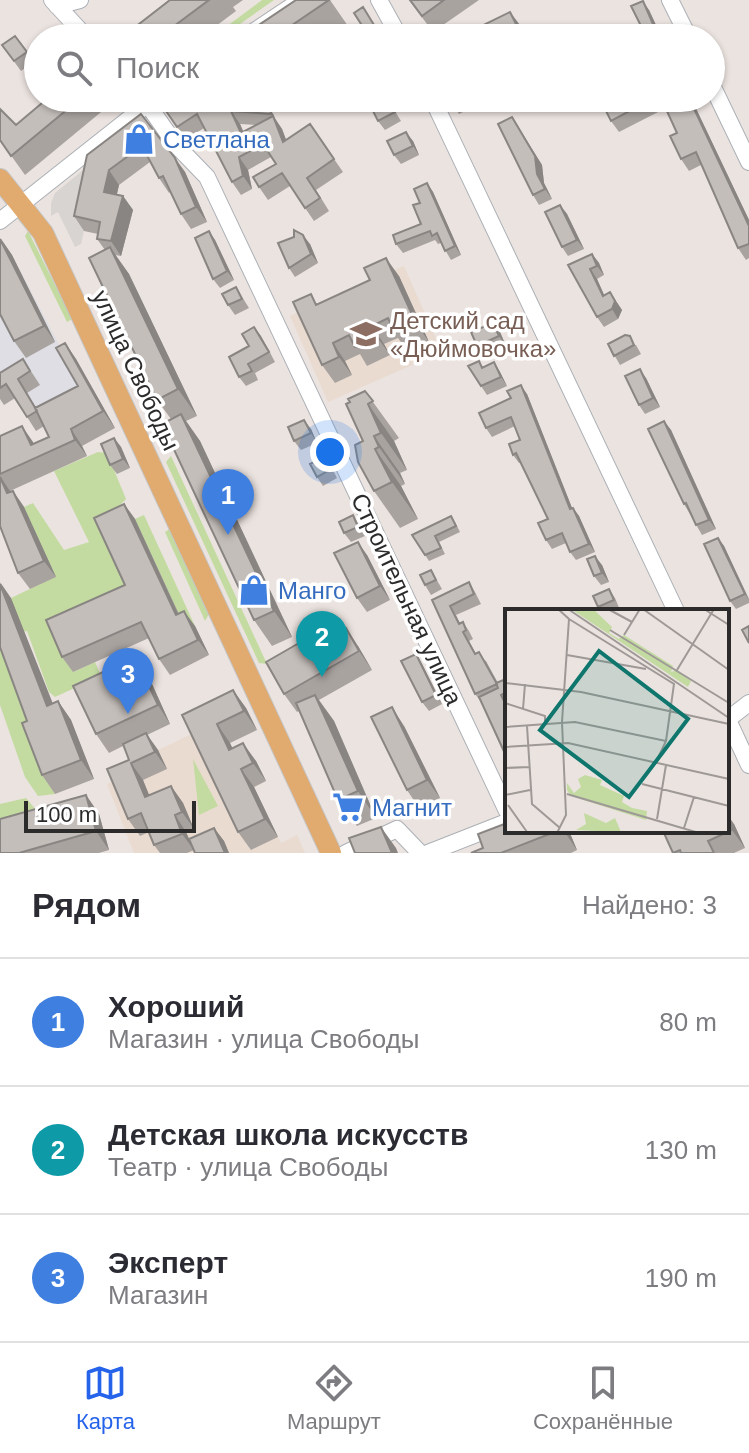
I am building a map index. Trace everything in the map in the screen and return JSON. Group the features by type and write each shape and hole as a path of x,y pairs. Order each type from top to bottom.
{"main road":[{"name":"улица Свободы","path":"0,179 43,233 331,853"}],"street":[{"path":"54,3 80,0"},
{"path":"265,24 301,0"},
{"path":"379,0 392,24"},
{"path":"670,0 682,24"},
{"path":"54,3 74,24"},
{"path":"0,221 133,112"},
{"name":"Строительная улица","path":"155,112 176,145 207,177 505,807"},
{"path":"439,112 675,609"},
{"path":"725,112 749,162"},
{"path":"729,718 749,703"},
{"path":"729,723 749,765"},
{"path":"428,853 505,823"},
{"path":"346,853 397,829 420,853"}],"shaded area":[{"path":"88,166 84,231 81,244 75,247 58,212 51,216 51,203 55,193"},
{"path":"0,251 12,255 89,402 36,431 16,398 4,405 0,398"},
{"name":"Детский сад «Дюймовочка»","path":"404,266 442,352 328,402 290,316"},
{"path":"246,708 257,730 225,733 242,767 256,761 266,781 254,788 281,843 297,835 305,853 134,853 107,784 132,773 129,764"}],"green space":[{"path":"262,0 274,0 240,24 230,24"},
{"path":"28,231 72,319 67,322 25,236"},
{"path":"98,452 107,453 126,499 106,519 131,591 73,672 95,662 101,676 55,697 49,692 27,631 22,632 11,598 55,577 24,507 33,503 64,550 89,542 54,471"},
{"path":"171,456 267,664 259,663 166,462"},
{"path":"144,515 195,626 186,631 135,519"},
{"path":"170,529 209,614 205,621 165,532"},
{"path":"0,630 55,794 38,796 25,777 0,705"},
{"path":"193,759 218,806 199,815"},
{"path":"26,798 37,811 0,823 0,804"}],"building":[{"path":"170,0 209,0 177,24 139,24"},
{"path":"296,0 329,0 294,24 260,24"},
{"path":"410,0 444,0 422,16"},
{"path":"643,1 653,24 640,24 631,6"},
{"path":"363,7 373,24 361,24 354,13"},
{"path":"510,12 516,24 486,24"},
{"path":"15,36 24,48 24,54 14,61 2,45"},
{"path":"0,109 16,125 31,112 64,112 11,156 0,140"},
{"path":"167,112 231,112 241,133 273,116 283,142 310,124 334,159 307,178 320,198 305,208 282,173 259,187 253,177 276,164 263,144 239,157 243,176 232,182 197,114 177,127"},
{"path":"374,112 395,112 378,121"},
{"path":"606,112 628,112 611,121"},
{"path":"667,112 696,112 749,226 749,244 738,248 696,152 681,159 670,136 677,133"},
{"path":"141,114 175,158 196,207 181,214 163,176 159,178 142,146 109,170 104,192 123,196 111,241 97,239 100,222 74,216 87,155"},
{"path":"512,117 535,156 537,174 545,189 533,195 498,124"},
{"path":"406,132 413,146 394,155 387,141"},
{"path":"427,183 455,246 445,251 437,233 432,236 430,231 396,244 393,235 421,224 413,205 420,203 414,189"},
{"path":"560,205 577,240 562,247 545,212"},
{"path":"294,230 303,235 311,254 289,268 278,243 294,237"},
{"path":"209,231 227,271 213,279 195,238"},
{"path":"0,239 44,326 14,341 0,314"},
{"path":"110,247 178,389 157,400 89,258"},
{"path":"592,254 597,266 590,269 603,296 610,292 615,301 612,309 597,317 568,265"},
{"path":"386,258 416,323 395,333 388,318 372,326 377,337 355,347 349,335 333,343 339,357 322,365 293,302 311,294 316,305 370,280 364,268"},
{"path":"236,287 242,299 228,305 222,294"},
{"path":"493,323 499,336 477,346 471,332"},
{"path":"254,327 269,352 248,364 252,371 239,377 229,357 249,346 242,334"},
{"path":"625,335 630,336 634,345 614,356 608,344"},
{"path":"65,343 103,411 71,429 75,440 0,474 0,436 22,426 31,445 49,437 35,408 78,386 56,348"},
{"path":"23,359 30,371 18,379 37,411 27,417 6,384 0,388 0,373"},
{"path":"479,361 482,368 494,362 501,377 481,386 468,366"},
{"path":"640,369 653,398 639,405 625,376"},
{"path":"521,385 570,509 573,508 589,544 570,552 562,533 546,540 538,523 548,519 509,444 520,440 511,417 486,428 479,413 511,398 507,391"},
{"path":"365,391 373,401 368,404 381,433 374,436 379,447 375,449 392,482 374,491 358,462 355,445 363,441 346,404 350,402 348,399"},
{"path":"181,414 274,611 254,620 162,424"},
{"path":"304,420 311,433 294,441 288,427"},
{"path":"664,421 709,520 696,525 648,429"},
{"path":"114,438 123,459 110,465 101,444"},
{"path":"324,457 331,469 317,477 310,464"},
{"path":"0,477 7,493 13,491 44,561 18,573 0,526"},
{"path":"124,504 176,615 184,611 198,640 159,659 141,622 62,657 46,620 125,585 94,518"},
{"path":"353,515 358,527 344,533 339,522"},
{"path":"451,516 456,526 435,536 441,548 425,555 412,535"},
{"path":"718,538 745,594 730,601 704,544"},
{"path":"358,542 380,586 357,598 334,553"},
{"path":"595,556 602,573 594,576 587,559"},
{"path":"431,570 436,580 425,585 420,575"},
{"path":"469,582 474,594 450,606 459,624 463,622 466,630 463,632 475,654 479,652 497,684 475,694 432,600"},
{"path":"0,584 47,706 58,701 81,760 42,775 22,723 27,721 0,647"},
{"path":"609,589 614,600 598,607 593,596"},
{"path":"749,626 749,643 742,630"},
{"path":"346,628 359,651 284,694 266,662 306,639 311,648"},
{"path":"416,654 436,695 422,702 401,661"},
{"path":"135,657 158,705 96,734 73,686"},
{"path":"505,679 505,693 501,695 505,703 505,754 479,697 498,688 496,683"},
{"path":"233,690 244,711 217,724 229,750 243,743 253,763 241,769 265,819 238,832 182,715"},
{"path":"315,695 358,791 338,800 296,703"},
{"path":"392,707 427,780 407,790 371,717"},
{"path":"146,733 155,752 131,763 145,797 171,786 182,812 175,815 182,834 154,845 141,813 128,819 107,769 129,760 123,744"},
{"path":"86,795 96,831 19,853 0,853 0,819"},
{"path":"505,824 505,833 552,833 501,853 471,853 483,848 478,834"},
{"path":"381,827 392,853 355,853 349,838"},
{"path":"214,828 225,853 195,853 189,839"},
{"path":"664,833 725,833 708,841 714,853 681,853 680,850 673,853"}],"place":[{"name":"Светлана","path":"139,139"},
{"name":"Детский сад «Дюймовочка»","path":"366,334"},
{"name":"Хороший","path":"228,535"},
{"name":"Манго","path":"254,590"},
{"name":"Детская школа искусств","path":"322,677"},
{"name":"Эксперт","path":"128,714"},
{"name":"Магнит","path":"348,807"}]}
